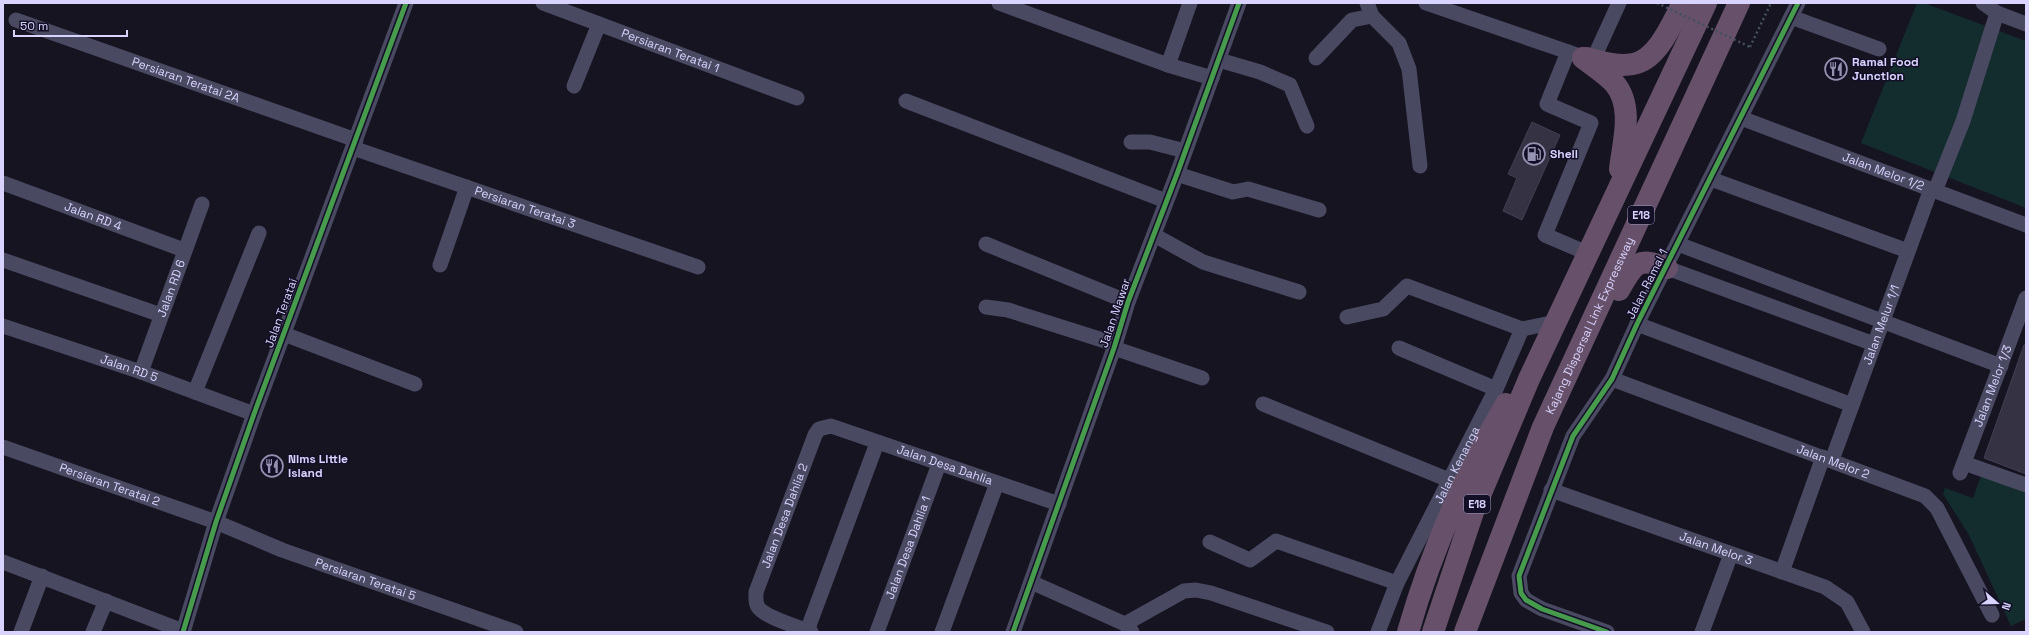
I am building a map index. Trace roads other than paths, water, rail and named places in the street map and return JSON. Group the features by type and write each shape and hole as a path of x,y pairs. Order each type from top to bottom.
{"highway":[{"path":"1581,56 1618,65 1634,64 1649,57 1659,44 1683,3"},
{"name":"E18","path":"1433,632 1473,512 1528,379 1706,3"},
{"name":"Kajang Dispersal Link Expressway","path":"1465,632 1543,427 1739,3"},
{"path":"1581,56 1614,83 1621,94 1624,104 1625,128 1618,189"},
{"path":"1672,257 1648,251 1646,243 1694,102"},
{"path":"1543,427 1626,278 1635,266 1643,262 1651,262 1672,257"},
{"name":"E18","path":"1408,632 1418,597 1446,519 1483,444 1512,392 1528,379"},
{"path":"1398,632 1418,597"}],"street":[{"name":"Jalan Teratai","path":"183,632 216,522 254,414 406,3"},
{"name":"Persiaran Teratai 1","path":"543,3 797,98"},
{"path":"999,3 1168,65 1212,78"},
{"path":"1168,65 1190,3"},
{"name":"Jalan Mawar","path":"1013,632 1059,504 1128,302 1177,174 1239,3"},
{"path":"1426,3 1581,56"},
{"path":"1587,253 1545,236 1592,123 1547,104 1619,3"},
{"name":"Jalan Ramal 1","path":"1607,632 1534,605 1521,593 1519,576 1551,490 1574,436 1612,379 1637,324 1672,257 1798,3"},
{"path":"1982,3 1997,13 2026,24"},
{"path":"1316,58 1352,20 1370,10 1399,43 1410,69 1420,166"},
{"name":"Jalan Melur 1/1","path":"1782,572 1828,458 1852,405 1908,251 1963,121 1997,13"},
{"path":"1791,18 1879,49"},
{"name":"Persiaran Teratai 2A","path":"16,20 354,144"},
{"path":"574,86 599,24"},
{"path":"1219,60 1260,72 1290,85 1307,126"},
{"path":"906,101 1166,201"},
{"name":"Jalan Melor 1/2","path":"1741,118 2026,225"},
{"path":"1131,142 1150,142 1185,151"},
{"name":"Persiaran Teratai 3","path":"354,144 467,187 698,267"},
{"path":"1177,174 1232,192 1248,190 1319,210"},
{"path":"1711,179 1908,251"},
{"name":"Jalan RD 4","path":"3,183 184,250"},
{"path":"440,265 467,187"},
{"name":"Jalan RD 6","path":"141,372 184,250 202,204"},
{"path":"194,392 259,233"},
{"path":"1154,235 1203,262 1299,292"},
{"path":"986,244 1128,302"},
{"path":"1672,257 1882,322 2001,366"},
{"path":"1672,257 1874,344"},
{"path":"3,260 161,315"},
{"path":"1346,317 1383,309 1407,286 1522,328 1556,322"},
{"name":"Jalan Melor 1/3","path":"2026,298 1962,468 2026,485"},
{"path":"986,307 1008,310 1202,378"},
{"path":"1637,324 1852,405"},
{"name":"Jalan RD 5","path":"3,326 141,372 254,414"},
{"name":"Jalan Kenanga","path":"1378,632 1396,583 1496,389 1522,328"},
{"path":"284,334 415,384"},
{"path":"1399,348 1496,389"},
{"name":"Jalan Melor 2","path":"1612,379 1828,458 1925,496 1941,514 1992,615"},
{"path":"1263,404 1449,480"},
{"name":"Jalan Desa Dahlia 2","path":"809,631 765,614 758,608 755,600 756,592 815,435 819,429 824,426 831,426"},
{"name":"Jalan Desa Dahlia","path":"831,426 1059,504"},
{"path":"809,631 877,443"},
{"name":"Persiaran Teratai 2","path":"3,447 216,522"},
{"name":"Jalan Desa Dahlia 1","path":"877,632 939,464"},
{"path":"942,632 997,483"},
{"name":"Jalan Melor 3","path":"1551,490 1825,587 1847,602 1863,632"},
{"name":"Persiaran Teratai 5","path":"216,522 282,550 516,632"},
{"path":"1210,542 1250,560 1276,541 1396,583"},
{"path":"1702,632 1731,554"},
{"path":"3,562 183,632"},
{"path":"21,632 42,576"},
{"path":"1031,582 1128,628 1184,591 1196,590 1211,593 1326,632"},
{"path":"93,632 106,601"}],"place":[{"name":"Ramal Food Junction","path":"1836,69"},
{"name":"Shell","path":"1534,154"},
{"name":"Nims Little Island","path":"272,466"}]}
